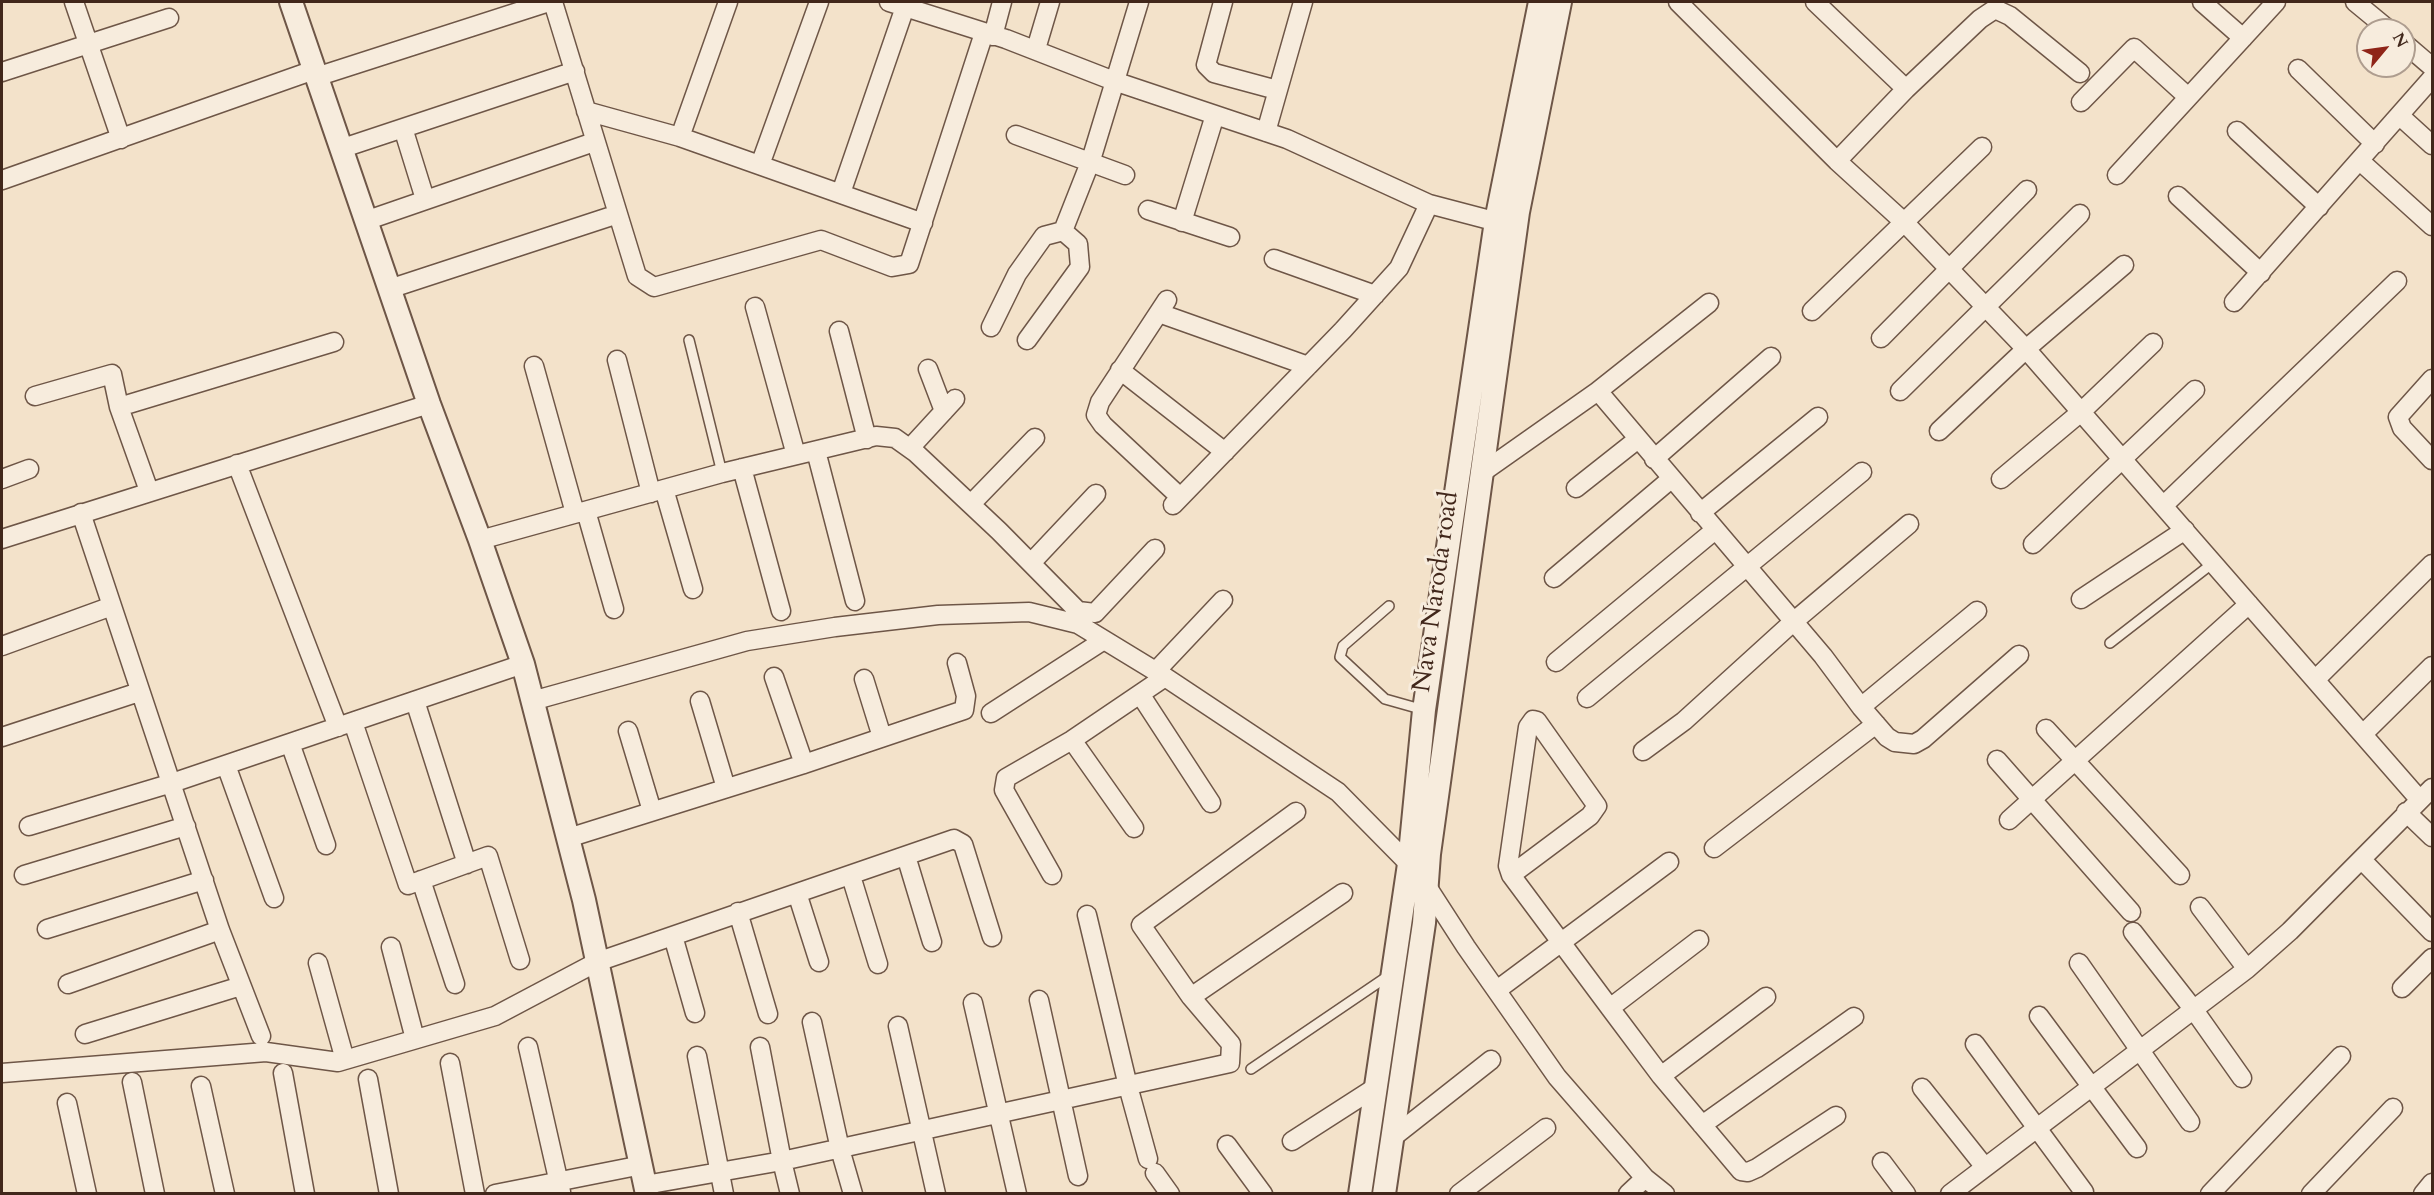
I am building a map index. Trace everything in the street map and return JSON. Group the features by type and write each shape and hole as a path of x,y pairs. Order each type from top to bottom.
{"street":[{"path":"74,2 121,139"},
{"path":"291,2 429,404 523,664 568,837 645,1181"},
{"path":"2,180 315,74 551,2 575,71 594,142 637,276 654,287 821,240 892,267 909,264 1002,2"},
{"path":"680,137 728,2"},
{"path":"760,165 819,2"},
{"path":"1036,49 1050,2"},
{"path":"1063,231 1091,160 1113,81 1139,2"},
{"path":"1223,2 1206,65 1214,73 1277,90"},
{"path":"1266,132 1303,2"},
{"name":"Nava Naroda road","path":"1384,1194 1422,934 1429,854 1483,472 1506,225 1540,2"},
{"name":"Nava Naroda road","path":"1506,225 1560,2"},
{"path":"1678,2 1837,161 1905,223 2026,349 2419,799 2433,837"},
{"path":"1815,2 1906,89"},
{"path":"2202,2 2243,38"},
{"path":"2117,175 2276,2"},
{"path":"2355,2 2374,18"},
{"path":"841,193 897,4 1036,49 1113,81 1287,139 1429,204 1506,225 1424,710 1409,864 1360,1194"},
{"path":"1837,161 1906,89 1980,19 1995,9 2010,16 2080,73"},
{"path":"2,72 169,18"},
{"path":"2081,102 2134,48 2188,97"},
{"path":"2416,53 2433,67"},
{"path":"2298,69 2376,144"},
{"path":"340,149 575,71"},
{"path":"2234,302 2433,78"},
{"path":"586,111 680,137 924,223"},
{"path":"1182,222 1215,115"},
{"path":"2400,116 2433,144"},
{"path":"403,129 425,199"},
{"path":"2237,131 2319,207"},
{"path":"1016,135 1091,160 1125,175"},
{"path":"365,221 594,142"},
{"path":"1812,311 1983,147"},
{"path":"2360,161 2433,226"},
{"path":"1881,339 2026,190"},
{"path":"2178,196 2260,273"},
{"path":"1308,366 1163,306 1096,408 1098,420 1176,501 1308,366 1399,268 1429,204"},
{"path":"1148,210 1230,237"},
{"path":"389,288 618,214"},
{"path":"1900,391 2080,214"},
{"path":"991,327 1017,274 1044,236 1063,231"},
{"path":"1027,340 1080,267 1078,244 1063,231"},
{"path":"1274,259 1375,295"},
{"path":"1939,431 2026,349 2124,265"},
{"path":"2163,506 2397,281"},
{"path":"1483,472 1598,391 1709,303"},
{"path":"755,307 796,455"},
{"path":"839,331 867,439"},
{"path":"119,406 334,342"},
{"path":"2001,479 2080,412 2153,343"},
{"path":"1654,459 1771,357"},
{"path":"617,360 657,491 693,589"},
{"path":"534,366 580,512 614,609"},
{"path":"910,448 949,405 928,369"},
{"path":"1120,370 1225,452"},
{"path":"35,396 112,374 119,406 149,491"},
{"path":"2433,379 2398,417 2402,428 2433,460"},
{"path":"2033,544 2195,390"},
{"path":"1598,391 1823,656 1861,707 1895,742 1914,744 1923,739 2019,655"},
{"path":"2,538 429,404"},
{"path":"1700,513 1818,417"},
{"path":"480,540 722,473 876,436 896,438 910,448 1078,611 1095,613 1155,549"},
{"path":"970,504 1035,438"},
{"path":"1576,488 1638,439"},
{"path":"816,451 855,601"},
{"path":"237,464 345,724 408,885 488,856 520,960"},
{"path":"742,468 782,610"},
{"path":"2,479 28,469"},
{"path":"1587,698 1862,472"},
{"path":"1554,578 1671,479"},
{"path":"1031,563 1096,494"},
{"path":"81,513 220,930 261,1036"},
{"path":"1642,751 1684,721 1793,622 1910,524"},
{"path":"1556,662 1715,530"},
{"path":"2081,599 2185,530"},
{"path":"2315,680 2433,564"},
{"path":"1052,875 1004,790 1006,778 1072,740 1140,694 1161,674 1223,600"},
{"path":"2009,820 2249,604"},
{"path":"2,646 112,606"},
{"path":"1861,707 1977,611"},
{"path":"532,701 747,641 835,627 938,615 1029,612 1078,624 1161,674 1338,792 1409,864 1426,885 1557,1077 1646,1178 1665,1194"},
{"path":"991,713 1104,640"},
{"path":"568,837 804,764 964,710 966,696 957,663"},
{"path":"29,826 172,783 523,664"},
{"path":"2363,734 2433,666"},
{"path":"774,677 804,764"},
{"path":"864,679 882,737"},
{"path":"2,737 139,692"},
{"path":"1140,694 1211,803"},
{"path":"415,701 467,864"},
{"path":"700,701 726,788"},
{"path":"1510,875 1590,816 1597,806 1537,721 1533,720 1528,727 1508,866 1510,875 1661,1076 1738,1168 1748,1172 1836,1116"},
{"path":"1714,848 1876,724"},
{"path":"2046,729 2180,875"},
{"path":"628,731 652,812"},
{"path":"1072,740 1134,828"},
{"path":"290,743 326,845"},
{"path":"1997,760 2131,912"},
{"path":"226,765 274,898"},
{"path":"1950,1194 1971,1187 1984,1166 2093,1087 2247,969 2362,860 2419,799"},
{"path":"495,1194 719,1173 840,1149 920,1129 998,1115 1060,1099 1230,1063 1231,1044 1191,997 1141,925 1296,812"},
{"path":"24,875 186,826"},
{"path":"2,1073 266,1052 338,1062 495,1016 597,962 738,912 851,876 954,838 961,841 992,937"},
{"path":"906,856 932,942"},
{"path":"2362,860 2433,932"},
{"path":"1497,990 1669,862"},
{"path":"851,876 878,964"},
{"path":"47,929 204,880"},
{"path":"421,880 455,984"},
{"path":"797,893 819,962"},
{"path":"1191,997 1343,893"},
{"path":"2200,907 2247,969"},
{"path":"738,912 768,1014"},
{"path":"1087,915 1128,1086 1152,1166 1170,1194"},
{"path":"68,984 220,930"},
{"path":"2133,932 2194,1010 2242,1078"},
{"path":"673,936 695,1013"},
{"path":"1610,1008 1699,940"},
{"path":"391,947 415,1039"},
{"path":"2402,988 2433,958"},
{"path":"318,963 345,1060"},
{"path":"2079,963 2190,1122"},
{"path":"85,1034 241,986"},
{"path":"1661,1076 1766,997"},
{"path":"1039,1000 1078,1176"},
{"path":"973,1003 1017,1194"},
{"path":"2039,1016 2137,1148"},
{"path":"1702,1125 1854,1017"},
{"path":"812,1022 840,1149 853,1194"},
{"path":"898,1026 936,1194"},
{"path":"1975,1044 2084,1192"},
{"path":"528,1047 560,1188"},
{"path":"760,1047 790,1194"},
{"path":"697,1056 724,1194"},
{"path":"2210,1194 2341,1056"},
{"path":"1392,1138 1491,1060"},
{"path":"450,1063 475,1194"},
{"path":"283,1073 305,1194"},
{"path":"368,1079 388,1194"},
{"path":"132,1082 155,1194"},
{"path":"201,1086 225,1194"},
{"path":"1292,1141 1376,1087"},
{"path":"1922,1088 1984,1166"},
{"path":"67,1103 87,1194"},
{"path":"2311,1194 2393,1108"},
{"path":"1459,1194 1546,1128"},
{"path":"1227,1145 1263,1194"},
{"path":"1882,1162 1906,1194"},
{"path":"1628,1194 1646,1178"},
{"path":"2423,1194 2433,1183"}],"lane":[{"path":"689,340 722,473"},
{"path":"2110,643 2213,563"},
{"path":"1389,606 1343,646 1340,657 1385,699 1424,710"},
{"path":"1251,1069 1393,973"}]}
